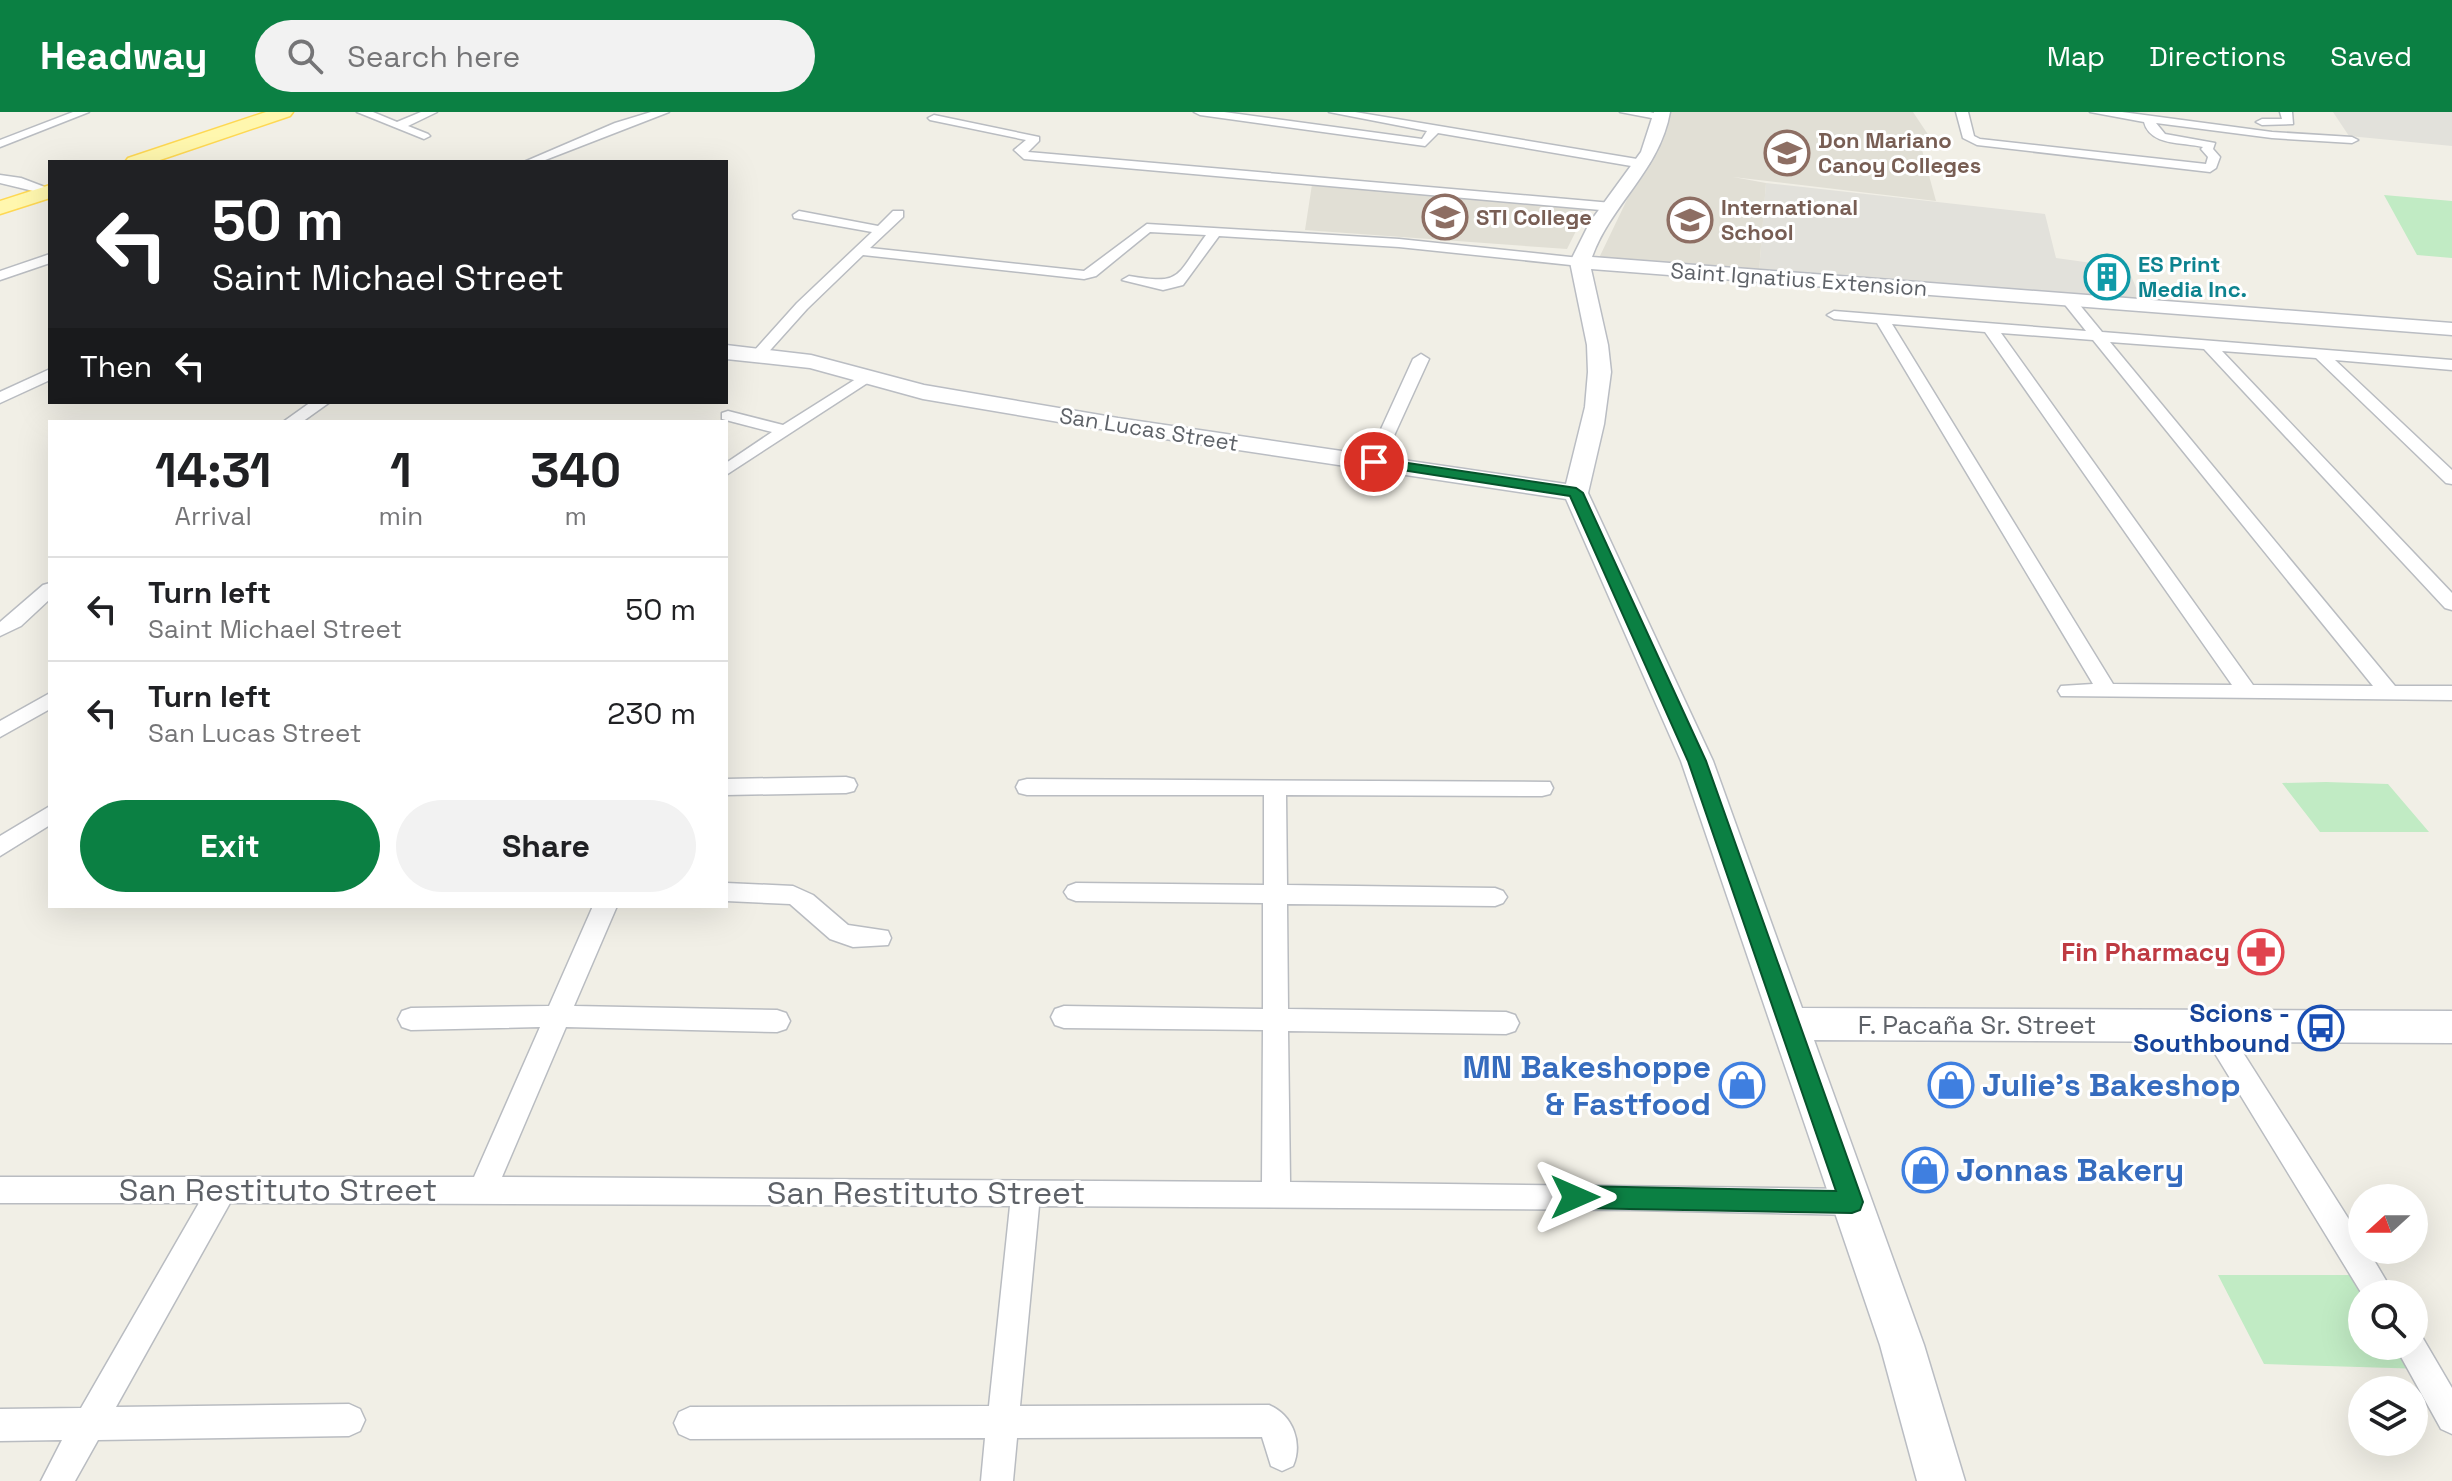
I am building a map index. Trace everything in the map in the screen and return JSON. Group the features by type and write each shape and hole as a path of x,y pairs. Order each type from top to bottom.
{"main road":[{"path":"141,160 284,112"},
{"path":"0,208 48,192"}],"street":[{"path":"0,144 83,112"},
{"path":"363,112 424,136"},
{"path":"399,125 431,112"},
{"path":"535,160 619,125 663,112"},
{"path":"1200,112 1425,143 1435,128"},
{"path":"1335,112 1643,164"},
{"path":"1626,112 1662,115 1659,134 1643,164 1612,207 1580,262 1599,353 1600,384 1576,493 1686,733 1902,1345 1941,1481"},
{"path":"1962,112 1969,138 1973,141 2210,168 2214,157 2207,149 2211,145 2174,137 2162,138 2150,126 2150,119"},
{"path":"2096,112 2272,135 2352,140"},
{"path":"2168,112 2285,123 2290,121 2286,112"},
{"path":"934,118 1033,137 1035,142 1020,152 1034,156 1612,207"},
{"path":"0,179 17,181 48,192"},
{"path":"759,354 802,306 898,214"},
{"path":"799,215 881,230"},
{"name":"Saint Ignatius Extension","path":"861,251 1084,275 1147,228 1399,243 1580,262 2452,329"},
{"path":"1129,280 1163,286 1178,282 1215,232"},
{"path":"0,276 48,259"},
{"path":"2069,301 2390,693"},
{"path":"1834,315 2445,364 2452,376"},
{"path":"1881,318 2107,691"},
{"path":"1989,327 2247,692"},
{"path":"2208,345 2452,604"},
{"name":"San Lucas Street","path":"728,352 821,364 923,392 1118,425 1576,493"},
{"path":"2321,355 2452,479"},
{"path":"1374,462 1421,359"},
{"path":"0,398 48,375"},
{"path":"728,469 867,377"},
{"path":"294,420 319,404"},
{"path":"728,416 785,431"},
{"path":"0,630 14,622 48,591"},
{"path":"2068,691 2452,693"},
{"path":"0,730 48,701"},
{"path":"728,787 846,785"},
{"path":"1027,787 1275,790 1542,788"},
{"path":"1275,790 1276,1196"},
{"path":"0,847 48,815"},
{"path":"728,892 793,895 805,901 839,932 853,937 879,938"},
{"path":"1076,892 1495,897"},
{"path":"482,1190 604,908"},
{"path":"411,1019 558,1016 777,1021"},
{"path":"1064,1017 1506,1023"},
{"name":"F. Pacaña Sr. Street","path":"1791,1024 2452,1027"},
{"path":"2212,1026 2370,1280"},
{"name":"San Restituto Street","path":"0,1190 482,1190 1852,1202"},
{"path":"57,1481 222,1190"},
{"path":"997,1481 1026,1194"},
{"path":"2418,1360 2452,1418"},
{"path":"0,1425 349,1420"},
{"path":"690,1423 1269,1421 1276,1427 1282,1443 1282,1455"}],"shaded area":[{"path":"1669,112 1913,112 1931,139 1919,139 1936,201 1733,177 1766,183 1759,272 1599,258"},
{"path":"2333,112 2452,112 2452,146 2349,136"},
{"name":"STI College","path":"1313,178 1590,203 1567,249 1305,230"},
{"path":"1766,183 2045,214 2056,258 2128,268 2143,305 1759,272"}],"green space":[{"path":"2384,195 2452,201 2452,258 2417,255"},
{"path":"2282,783 2388,784 2429,832 2320,832"},
{"path":"2218,1275 2367,1275 2366,1280 2348,1280 2348,1360 2419,1360 2424,1369 2264,1364"}],"place":[{"name":"Don Mariano Canoy Colleges","path":"1787,153"},
{"name":"STI College","path":"1445,217"},
{"name":"International School","path":"1690,220"},
{"name":"ES Print Media Inc.","path":"2107,277"},
{"name":"Fin Pharmacy","path":"2261,952"},
{"name":"Scions - Southbound","path":"2321,1028"},
{"name":"MN Bakeshoppe & Fastfood","path":"1742,1085"},
{"name":"Julie's Bakeshop","path":"1951,1085"},
{"name":"Jonnas Bakery","path":"1925,1170"}],"route":[{"path":"1374,462 1576,493 1697,761 1852,1202 1575,1197"}]}
